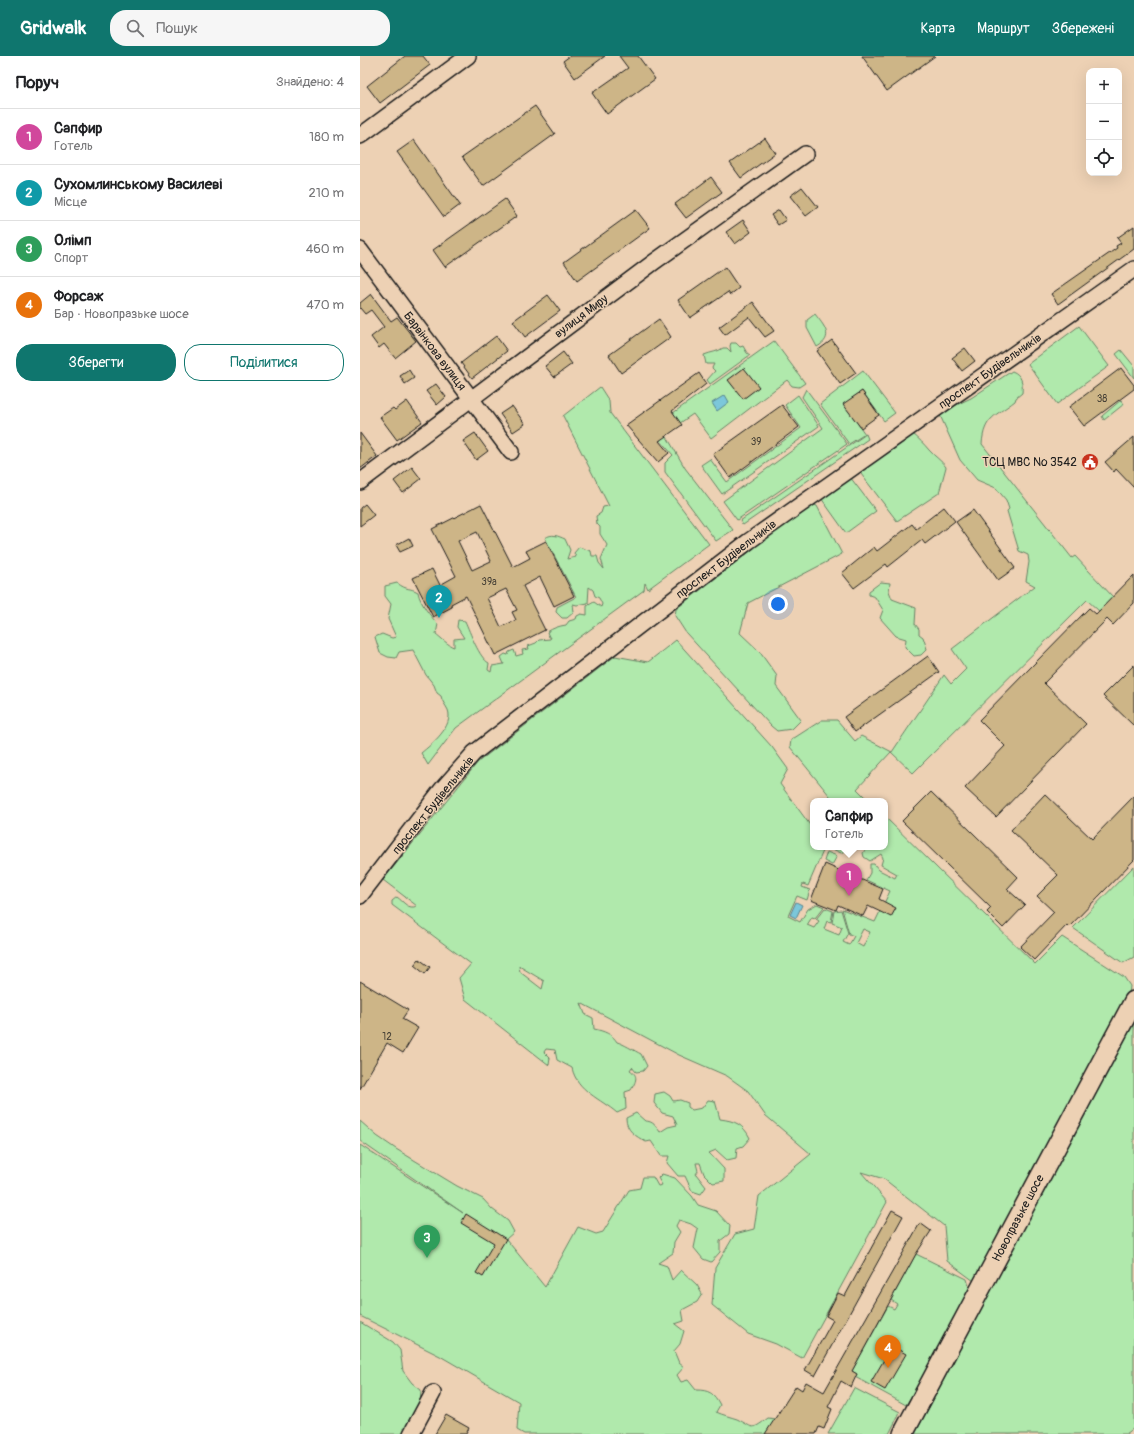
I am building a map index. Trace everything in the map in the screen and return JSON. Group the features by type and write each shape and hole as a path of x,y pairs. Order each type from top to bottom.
{"main road":[{"name":"Новопразьке шосе","path":"903,1434 1134,1001"}],"street":[{"path":"360,136 468,56"},
{"name":"вулиця Миру","path":"360,482 654,262 805,154"},
{"name":"Барвінкова вулиця","path":"360,250 511,452"},
{"name":"проспект Будівельників","path":"360,896 442,789 474,753 749,541 1134,269"},
{"path":"411,1434 433,1393"}],"green space":[{"path":"815,314 824,327 827,335 826,339 817,347 807,328 807,320"},
{"path":"1079,326 1109,366 1057,404 1028,364"},
{"path":"774,341 805,383 799,387 792,386 787,380 711,438 693,414 680,423 673,413"},
{"path":"731,343 736,343 740,347 743,346 750,355 710,384 707,380 715,371 712,368 714,364 706,364 704,355 723,348 727,348 731,352"},
{"path":"1121,350 1134,366 1134,378 1116,354"},
{"path":"863,371 895,413 884,421 862,391 844,404 865,434 849,444 820,404"},
{"path":"1012,371 1020,377 1022,393 1016,398 1015,401 988,422 983,435 982,444 1072,558 1075,556 1113,597 1099,611 1087,600 913,773 891,752 857,789 866,798 832,798 790,747 791,740 822,720 837,720 855,741 861,736 892,752 944,675 951,684 966,669 952,649 1035,586 1026,581 1029,562 1028,555 1019,551 1007,511 1009,509 1006,500 996,488 977,480 960,460 939,413 971,398"},
{"path":"600,387 609,401 610,413 709,544 648,589 645,583 644,590 456,728 428,765 421,753 436,740 445,728 449,716 448,710 441,696 437,693 434,685 426,675 413,650 399,652 396,658 388,657 380,653 375,637 382,634 392,638 396,637 388,619 391,604 385,596 385,586 397,583 418,592 426,609 438,624 436,634 454,647 454,639 464,638 457,627 458,620 465,621 478,650 489,663 488,670 491,672 492,666 504,664 501,657 505,654 508,655 509,652 514,650 516,656 523,654 522,650 529,649 528,646 539,640 550,639 551,637 549,637 547,632 556,627 566,625 569,621 576,619 577,616 581,614 587,615 587,606 594,602 601,607 602,604 599,598 595,596 593,590 589,587 588,603 577,605 573,604 574,612 567,618 562,618 556,612 557,607 576,597 545,538 553,535 565,539 570,550 567,559 576,557 574,553 579,547 591,551 592,556 597,556 599,563 604,569 601,559 607,545 600,534 600,527 597,524 596,516 601,513 603,507 609,506 563,416"},
{"path":"806,389 847,444 737,520 723,501 823,428 802,397"},
{"path":"798,395 819,426 722,494 701,465 710,459 727,482 801,428 785,405"},
{"path":"1121,400 1124,404 1104,420 1102,416"},
{"path":"663,430 685,468 733,530 716,541 665,472 665,463 673,455 659,439"},
{"path":"866,434 868,439 743,525 740,521"},
{"path":"913,434 946,467 939,493 897,521 861,474 862,468"},
{"path":"850,477 876,511 846,533 821,498"},
{"path":"811,504 817,506 842,554 748,603 740,633 759,651 777,676 776,686 801,720 792,729 777,731 686,633 675,616 676,609"},
{"path":"881,582 890,583 889,591 892,599 916,608 915,624 919,629 919,634 923,637 927,649 921,655 914,656 905,647 906,639 896,636 880,618 883,610 875,597 869,595 869,591"},
{"path":"676,640 772,747 788,769 780,784 810,825 810,850 823,851 808,886 803,884 802,887 810,890 807,900 797,896 788,916 800,922 808,909 817,904 824,907 815,918 812,917 807,925 814,928 819,921 816,919 825,908 833,911 831,922 827,921 824,929 839,935 842,927 832,923 834,911 841,910 848,933 843,942 849,945 854,936 849,934 842,909 875,922 890,891 866,880 870,873 870,864 874,864 879,870 895,878 897,874 881,865 883,858 881,854 870,861 864,857 863,853 865,850 888,850 888,820 1035,964 1062,937 1124,977 1130,986 1129,996 974,1281 947,1261 944,1226 884,1179 861,1172 887,1202 802,1358 776,1344 748,1334 712,1305 715,1268 735,1234 754,1229 759,1196 811,1154 765,1115 748,1091 727,1076 679,1055 581,1003 585,1014 593,1018 594,1029 607,1033 617,1042 641,1054 647,1066 643,1071 636,1072 632,1067 630,1070 635,1074 636,1079 631,1090 625,1092 626,1109 617,1113 584,1089 575,1076 572,1068 557,1060 555,1050 546,1049 544,1052 550,1058 549,1065 465,999 459,978 471,964 392,905 392,901 397,897 406,905 411,907 417,906 383,880 478,762 615,656 648,662","holes":["863,929 870,932 863,947 856,943","519,966 544,981 542,989 520,972"]},
{"path":"834,850 847,850 841,853"},
{"path":"827,852 837,856 832,865 824,861"},
{"path":"1134,866 1134,957 1123,963 1073,928"},
{"path":"1134,1020 1134,1428 1126,1434 915,1434"},
{"path":"664,1092 670,1096 673,1101 680,1100 688,1103 688,1107 692,1110 702,1108 708,1100 715,1101 720,1119 738,1124 744,1129 750,1138 743,1146 737,1148 736,1158 727,1160 716,1150 709,1153 724,1169 724,1181 713,1183 704,1174 700,1163 696,1163 698,1171 696,1174 706,1187 701,1194 692,1191 685,1176 678,1176 667,1163 669,1156 661,1156 651,1141 646,1142 632,1133 626,1123 626,1118 636,1113 645,1121 654,1124 660,1132 668,1127 677,1125 673,1116 662,1113 654,1103 655,1094"},
{"path":"360,1121 377,1136 396,1149 457,1186 483,1199 492,1209 508,1221 514,1232 506,1239 545,1287 578,1227 596,1234 603,1232 629,1190 640,1188 643,1177 653,1177 658,1186 662,1185 658,1178 662,1174 675,1178 692,1196 698,1205 716,1211 730,1226 729,1234 720,1241 720,1252 711,1262 703,1259 694,1248 698,1229 691,1224 679,1220 676,1226 680,1232 674,1242 673,1253 658,1263 667,1266 672,1280 681,1270 697,1285 702,1294 697,1302 682,1310 684,1321 675,1324 684,1331 680,1344 674,1351 679,1363 684,1367 677,1375 681,1382 688,1380 696,1390 711,1393 720,1405 716,1412 737,1419 752,1427 755,1427 768,1418 776,1419 767,1434 524,1434 517,1430 519,1402 440,1356 360,1316 360,1145 463,1213 360,1141"},
{"path":"916,1254 967,1279 970,1290 906,1405 855,1377 857,1374 852,1371 888,1306 894,1309 897,1304 891,1300"},
{"path":"360,1322 393,1342 400,1350 403,1371 412,1383 421,1390 420,1406 402,1434 360,1434"},
{"path":"854,1388 900,1412 889,1434 828,1434"}],"water":[{"path":"725,395 729,402 717,411 712,403"},
{"path":"796,902 802,905 796,918 790,915"}],"building":[{"path":"405,56 423,56 430,65 380,103 367,86"},
{"path":"570,56 605,56 575,78 563,61"},
{"path":"619,56 638,56 655,79 607,114 592,93 628,68"},
{"path":"862,56 935,56 887,91"},
{"path":"535,106 555,134 483,186 462,157"},
{"path":"765,138 775,153 741,178 730,163"},
{"path":"414,140 460,205 444,217 397,152"},
{"path":"711,177 722,192 686,218 675,204"},
{"path":"802,187 818,207 806,216 790,196"},
{"path":"505,199 517,216 445,267 433,250"},
{"path":"636,210 650,228 577,281 564,262"},
{"path":"779,210 786,220 778,225 771,215"},
{"path":"743,220 751,232 735,244 726,232"},
{"path":"1134,226 1134,249 1058,304 1051,294 1117,248 1116,246 1121,243 1117,238"},
{"path":"725,267 739,288 730,295 728,292 690,318 678,300"},
{"path":"371,294 391,321 397,317 416,341 395,358 384,344 379,348 371,337 384,327 371,310 365,314 360,308 360,303"},
{"path":"548,295 560,311 525,337 513,321"},
{"path":"753,302 774,331 765,337 749,317 725,335 719,327"},
{"path":"659,319 671,337 621,373 609,355"},
{"path":"496,336 507,351 472,378 461,363"},
{"path":"832,340 856,373 840,384 817,351"},
{"path":"965,348 975,361 962,371 952,358"},
{"path":"563,352 572,364 554,377 545,366"},
{"path":"744,368 759,387 743,399 728,380"},
{"path":"1121,368 1134,385 1134,389 1084,426 1069,407"},
{"path":"409,370 414,378 405,384 400,376"},
{"path":"699,373 706,384 672,411 682,425 659,441 669,453 658,462 626,425"},
{"path":"436,384 446,397 437,405 426,391"},
{"path":"862,391 879,415 861,428 843,404"},
{"path":"407,401 422,422 397,440 380,417 393,408 395,410"},
{"path":"782,405 799,427 730,478 713,454"},
{"path":"512,406 525,424 513,432 500,414"},
{"path":"360,433 377,456 360,469"},
{"path":"475,433 488,451 476,460 463,441"},
{"path":"1134,437 1134,488 1116,469 1114,472 1105,462"},
{"path":"412,467 421,479 403,493 394,481"},
{"path":"365,504 374,515 360,526 360,508"},
{"path":"481,504 513,567 530,558 526,551 546,541 574,596 554,606 540,577 523,586 545,630 495,655 466,596 451,604 452,607 433,617 413,578 432,569 440,585 456,576 432,529","holes":["477,532 491,561 472,570 458,541","506,589 517,610 512,612 516,620 501,627 487,598"]},
{"path":"944,507 955,521 925,544 922,540 888,567 886,564 854,588 842,573 874,547 877,551 912,524 916,529"},
{"path":"973,510 1015,568 998,580 956,522"},
{"path":"409,538 413,546 400,552 396,545"},
{"path":"1134,575 1134,603 1113,625 1107,619 1044,683 1086,724 996,817 965,788 1005,746 979,720 1089,608 1096,614"},
{"path":"928,656 939,672 855,732 844,717"},
{"path":"1134,665 1134,726 1103,696"},
{"path":"931,792 1018,877 1007,889 1025,905 1003,928 987,912 991,908 902,821"},
{"path":"1045,794 1092,839 1134,796 1134,860 1069,927 1067,925 1034,960 1020,947 1054,912 1037,896 1058,875 1011,830"},
{"path":"825,864 843,872 846,866 855,870 853,876 883,889 879,899 896,908 891,917 868,906 863,916 838,905 836,910 811,900"},
{"path":"419,959 430,967 425,974 414,965"},
{"path":"360,981 408,1010 402,1019 418,1028 403,1053 387,1043 360,1089"},
{"path":"892,1210 903,1216 815,1376 805,1370 833,1320 826,1316 838,1293 845,1296"},
{"path":"466,1214 506,1239 483,1277 476,1273 494,1243 461,1223"},
{"path":"920,1223 931,1231 916,1254 852,1371 857,1374 851,1387 841,1381 828,1407 832,1409 824,1429 819,1427 816,1434 765,1434 796,1386 802,1390 806,1382 824,1392"},
{"path":"892,1346 906,1354 885,1390 871,1382"},
{"path":"446,1415 469,1428 466,1434 435,1434"}],"place":[{"name":"ТСЦ МВС № 3542","path":"1090,462"},
{"name":"Сухомлинському Василеві","path":"439,618"},
{"name":"Сапфир","path":"849,896"},
{"name":"Олімп","path":"427,1258"},
{"name":"Форсаж","path":"888,1368"}]}
